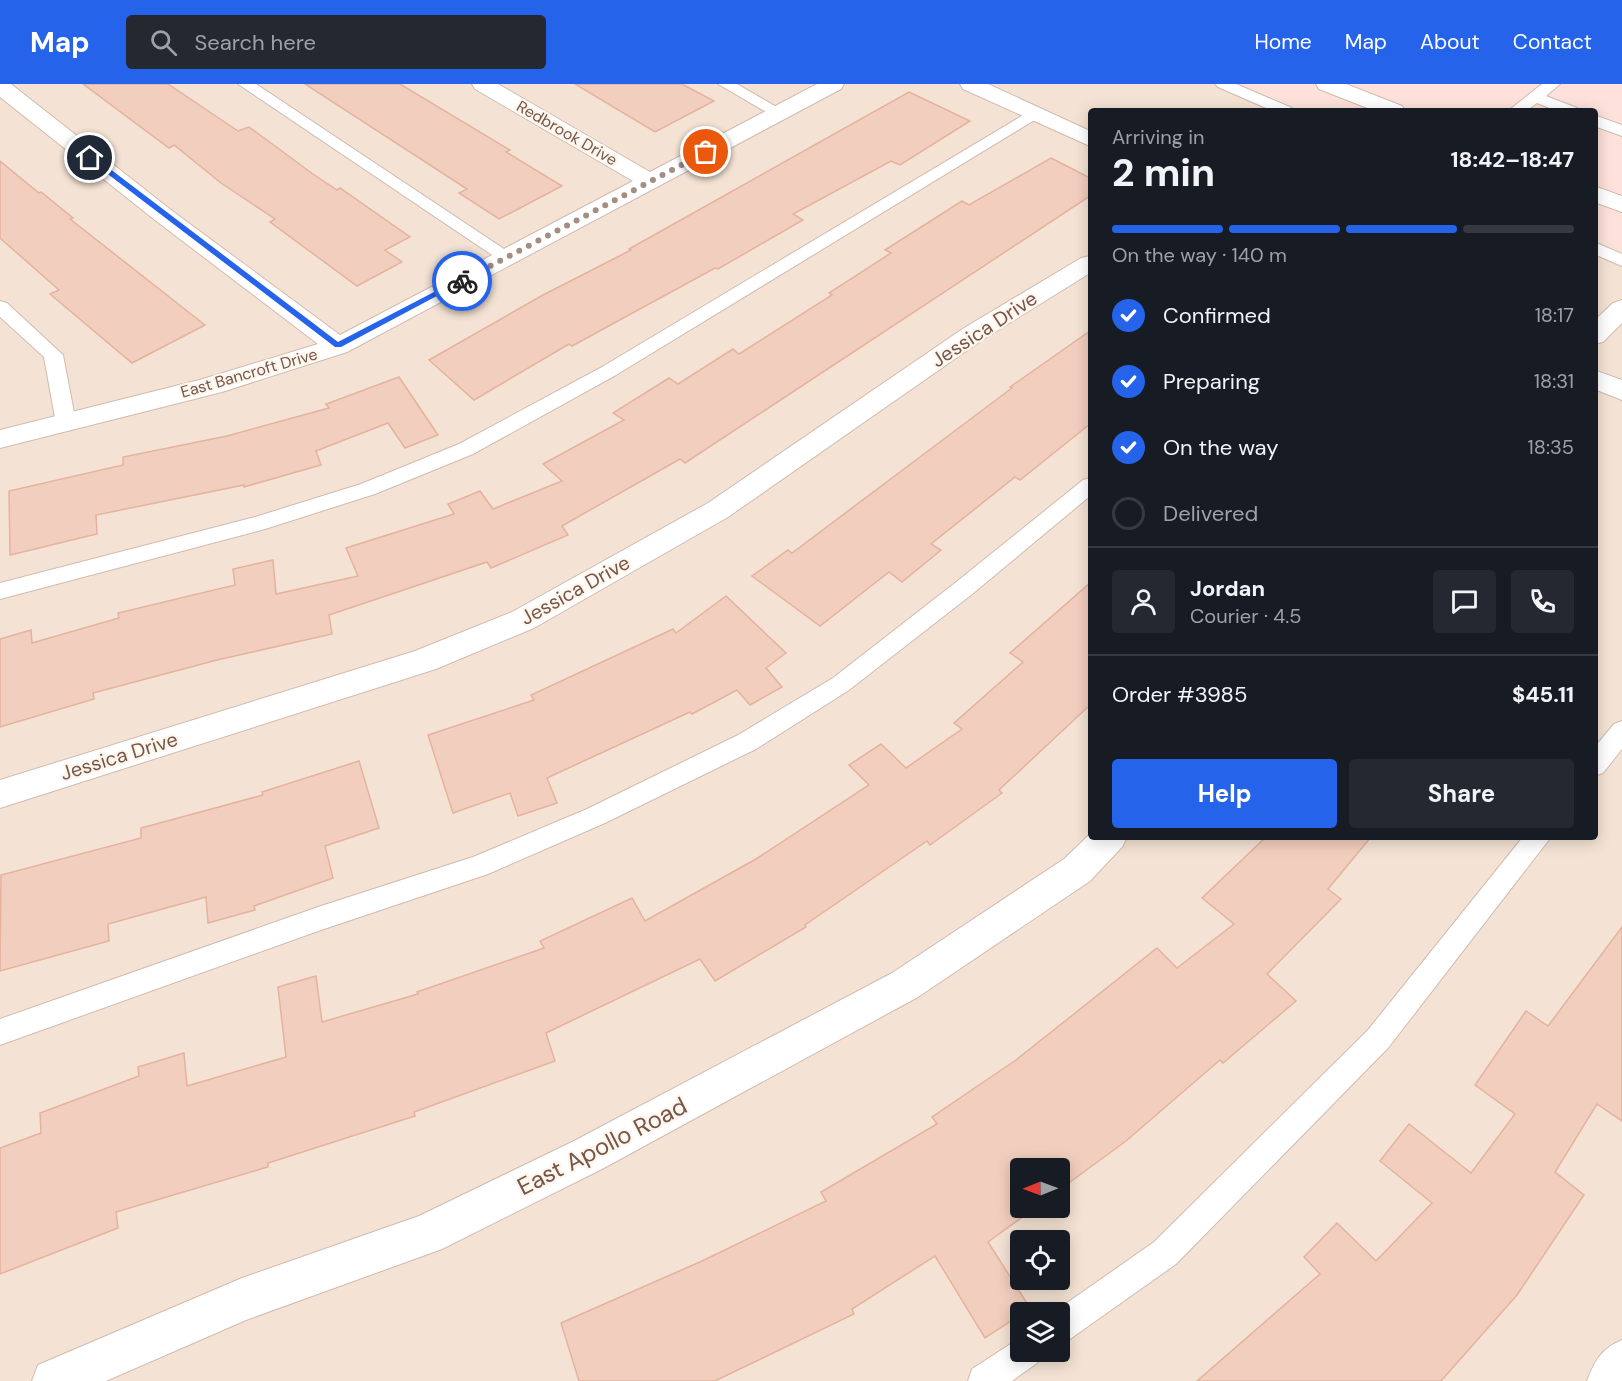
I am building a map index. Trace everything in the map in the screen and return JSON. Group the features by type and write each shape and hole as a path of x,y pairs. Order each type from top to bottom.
{"street":[{"name":"Redbrook Drive","path":"483,84 651,182"},
{"name":"East Bancroft Drive","path":"0,439 280,366 338,346 833,84"},
{"path":"971,84 1088,138"},
{"path":"1327,84 1387,108"},
{"path":"0,86 163,215 338,346"},
{"path":"1598,196 1622,205"},
{"name":"Jessica Drive","path":"0,794 425,660 523,620 718,510 973,334 1088,264"},
{"path":"1598,332 1622,308"},
{"path":"1598,380 1622,391"},
{"name":"East Apollo Road","path":"54,1381 242,1300 427,1234 588,1155 905,985 1077,870 1107,840"},
{"path":"1609,1381 1622,1362"}],"lane":[{"path":"246,84 507,257"},
{"path":"726,84 779,113"},
{"path":"1223,84 1279,108"},
{"path":"1520,108 1551,84"},
{"path":"1535,97 1563,108"},
{"path":"0,591 257,524 368,489 466,449 609,371 1035,113"},
{"path":"1598,122 1622,131"},
{"path":"1598,249 1622,261"},
{"path":"0,307 53,355 66,423"},
{"path":"0,1032 310,922 479,866 596,816 747,742 841,684 1088,487"},
{"path":"1598,761 1622,731"},
{"path":"1070,1320 1164,1253 1378,1039 1536,840"},
{"path":"984,1381 1012,1362"}],"shaded area":[{"path":"0,84 1233,84 1290,108 1088,108 1088,840 1598,840 1598,239 1622,250 1622,1381 0,1381"},
{"path":"1233,84 1622,84 1622,250 1598,239 1598,108 1290,108"}],"building":[{"path":"83,84 168,84 238,131 249,127 313,174 337,190 340,188 410,237 385,250 402,262 357,286 270,222 275,219 221,183 174,145 169,148"},
{"path":"305,84 400,84 510,150 506,152 562,186 499,219 459,193 467,189"},
{"path":"575,84 682,84 714,101 655,132"},
{"path":"909,92 970,121 900,165 891,161 793,214 803,220 718,269 715,268 572,346 569,344 474,400 429,360 543,295 631,250 629,249"},
{"path":"1051,158 1088,177 1088,197 685,463 680,459 562,526 568,535 491,568 487,562 329,615 332,634 217,660 93,693 94,699 0,727 0,639 31,630 32,643 119,618 118,613 235,585 233,569 273,560 276,594 358,576 346,548 454,514 448,504 480,491 493,509 562,481 543,464 624,420 613,413 669,378 678,384 733,349 739,354 832,295 829,293 891,253 885,250 962,201 969,205"},
{"path":"0,161 205,325 132,363 50,294 59,290 0,238"},
{"path":"1088,332 1088,426 1020,480 1015,477 931,544 941,550 902,582 889,572 820,626 752,576 788,550 792,553 1012,388 1010,387"},
{"path":"399,377 438,435 405,448 388,423 316,451 321,465 244,487 244,485 96,515 97,534 10,555 9,491 123,465 123,457 227,436 329,408 326,404"},
{"path":"1088,585 1088,707 999,790 1002,793 930,845 927,841 805,925 806,927 715,981 700,959 546,1033 555,1061 414,1112 415,1116 268,1163 268,1167 116,1212 118,1228 0,1274 0,1148 41,1133 40,1113 139,1076 138,1067 184,1053 187,1086 286,1057 278,987 316,976 322,1022 418,994 417,992 544,948 540,941 632,898 645,921 756,859 869,785 849,765 881,744 906,768 962,729 954,723 1023,662 1010,653"},
{"path":"726,596 786,653 766,668 782,687 750,705 737,690 692,714 690,712 547,778 557,803 518,816 510,793 453,813 428,735 534,700 531,695 673,629 676,633"},
{"path":"359,761 379,828 325,846 333,878 254,906 255,910 208,923 206,897 108,924 109,941 0,971 1,875 141,838 141,828 263,795 262,792"},
{"path":"1263,840 1369,840 1328,889 1341,899 1267,974 1296,1001 1223,1063 1220,1060 1126,1141 1070,1182 1070,1158 1010,1158 1010,1218 1021,1218 988,1242 1010,1277 1010,1290 1019,1290 1026,1302 1010,1302 1010,1322 985,1338 935,1256 852,1309 854,1314 715,1381 579,1381 561,1323 702,1261 826,1201 821,1192 937,1124 932,1117 1016,1060 1157,948 1177,968 1234,924 1202,898"},
{"path":"1622,927 1622,1121 1597,1104 1555,1172 1584,1195 1517,1295 1441,1381 1197,1381 1320,1274 1304,1257 1337,1223 1376,1261 1432,1203 1380,1161 1409,1124 1471,1173 1515,1114 1475,1085 1526,1011 1548,1026"}],"way so far":[{"path":"462,281 706,152"}],"route":[{"path":"90,158 338,346 462,281"}]}
